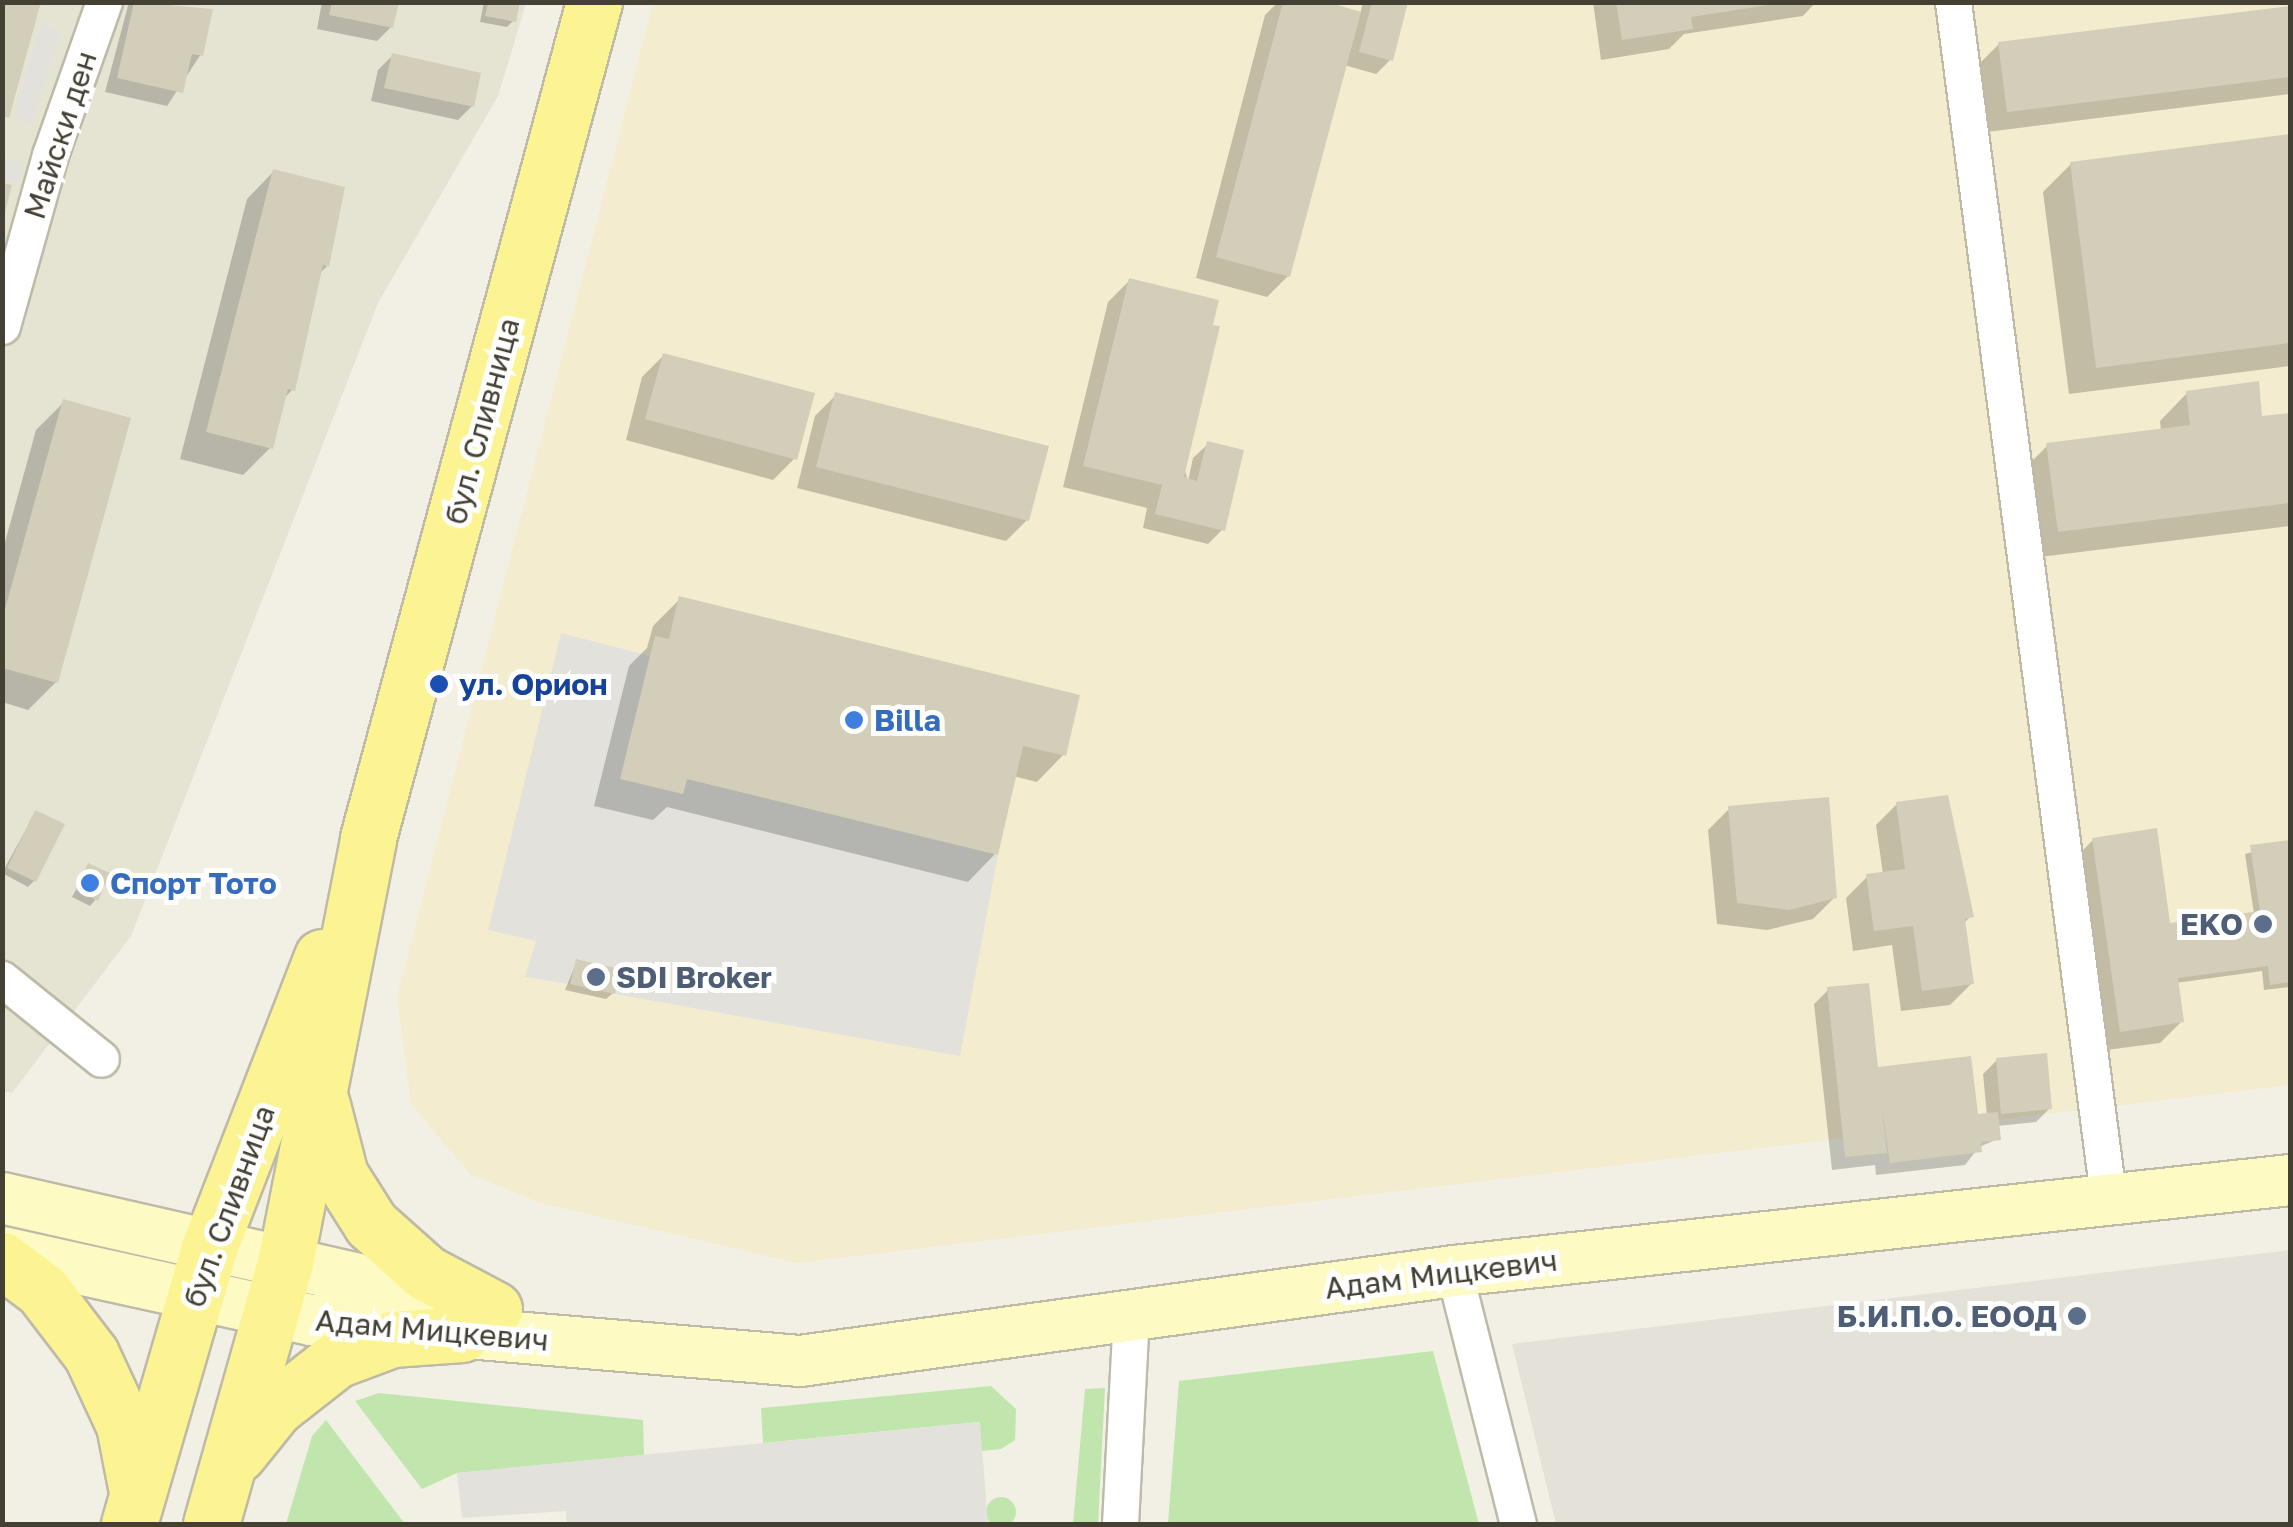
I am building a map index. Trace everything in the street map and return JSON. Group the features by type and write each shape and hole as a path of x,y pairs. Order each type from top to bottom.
{"main road":[{"name":"бул. Сливница","path":"217,1501 278,1287 321,1097 368,838 594,2"},
{"name":"бул. Сливница","path":"133,1509 202,1272 368,838"},
{"path":"321,1097 340,1175 371,1224 478,1322"},
{"path":"2,1260 42,1290 108,1382 133,1509"},
{"path":"217,1501 275,1408 336,1360 392,1339 478,1322"}],"street":[{"name":"Майски ден","path":"2,326 50,156 104,2"},
{"path":"1953,2 2108,1195"},
{"path":"2,979 101,1059"},
{"name":"Адам Мицкевич","path":"202,1272 593,1344 800,1361 1132,1312 1454,1271 2108,1195 2290,1180"},
{"path":"2,1198 202,1272"},
{"path":"2,1252 202,1272"},
{"path":"1454,1271 1518,1524"},
{"path":"1120,1524 1132,1312"}],"shaded area":[{"path":"3,3 526,3 498,96 378,303 131,936 12,1093 3,1091"},
{"path":"653,3 2290,3 2290,1085 797,1263 540,1203 470,1174 411,1104 397,997"},
{"path":"41,25 60,31 32,124 13,118"},
{"path":"11,159 19,162 19,178 11,181 3,178 0,170 3,162"},
{"path":"561,633 650,656 621,779 683,794 687,779 998,855 960,1056 615,994 621,969 577,959 570,984 525,977 536,941 488,930"},
{"path":"2290,1250 2290,1524 1556,1524 1512,1344"},
{"path":"980,1422 988,1524 567,1524 566,1511 462,1518 457,1473"}],"green space":[{"path":"1433,1351 1479,1524 1168,1524 1179,1381"},
{"path":"991,1386 1016,1409 1015,1440 1001,1449 982,1451 979,1422 763,1443 761,1408"},
{"path":"1105,1388 1098,1524 1073,1524 1085,1389"},
{"path":"379,1393 643,1420 644,1455 457,1473 422,1489 355,1401"},
{"path":"326,1420 405,1524 286,1524 312,1436"},
{"path":"1001,1497 1012,1501 1016,1512 1012,1523 1001,1527 990,1523 986,1512 990,1501"}],"building":[{"path":"2,2 41,2 9,118 2,116"},
{"path":"134,2 213,9 203,56 192,54 183,93 117,78"},
{"path":"332,2 399,2 393,28 329,15"},
{"path":"488,2 520,2 516,22 485,16"},
{"path":"1283,2 1327,2 1361,12 1290,277 1216,257"},
{"path":"1372,2 1408,2 1393,61 1359,52"},
{"path":"1616,2 1768,5 1691,17 1693,29 1622,40"},
{"path":"2290,6 2290,77 2007,112 1998,42"},
{"path":"392,53 481,73 474,107 384,88"},
{"path":"2290,134 2290,343 2096,368 2070,162"},
{"path":"273,169 345,187 329,267 323,265 295,391 288,389 273,449 206,432"},
{"path":"2,183 12,185 4,216 2,216"},
{"path":"1129,278 1219,300 1213,325 1220,326 1184,477 1197,481 1207,441 1244,450 1225,531 1155,514 1162,485 1083,466"},
{"path":"663,353 815,393 797,460 645,419"},
{"path":"2259,381 2262,416 2290,413 2290,503 2058,532 2046,443 2190,425 2186,391"},
{"path":"835,392 1049,446 1029,521 816,467"},
{"path":"63,399 131,418 58,683 2,668 2,620"},
{"name":"Billa","path":"679,596 1080,695 1066,756 1023,746 998,855 687,779 683,794 620,779 655,636 669,639"},
{"path":"1948,795 1974,917 1965,919 1974,984 1922,991 1913,926 1874,931 1866,874 1905,869 1896,802"},
{"path":"1829,797 1837,898 1789,910 1737,903 1728,806"},
{"path":"35,810 65,824 36,882 7,868"},
{"path":"2157,828 2170,923 2260,911 2250,845 2290,840 2290,982 2270,985 2268,966 2178,978 2184,1022 2120,1032 2092,838"},
{"path":"88,863 110,873 98,901 76,890"},
{"name":"SDI Broker","path":"576,959 621,969 615,994 570,984"},
{"path":"1869,983 1878,1067 1971,1056 1978,1114 1998,1112 2001,1140 1981,1142 1982,1152 1890,1163 1882,1109 1887,1153 1845,1157 1827,987"},
{"path":"2047,1053 2052,1109 2001,1114 1996,1058"}],"place":[{"name":"ул. Орион","path":"439,684"},
{"name":"Billa","path":"854,720"},
{"name":"Спорт Тото","path":"90,883"},
{"name":"EKO","path":"2263,924"},
{"name":"SDI Broker","path":"596,977"},
{"name":"Б.И.П.О. ЕООД","path":"2077,1316"}]}
